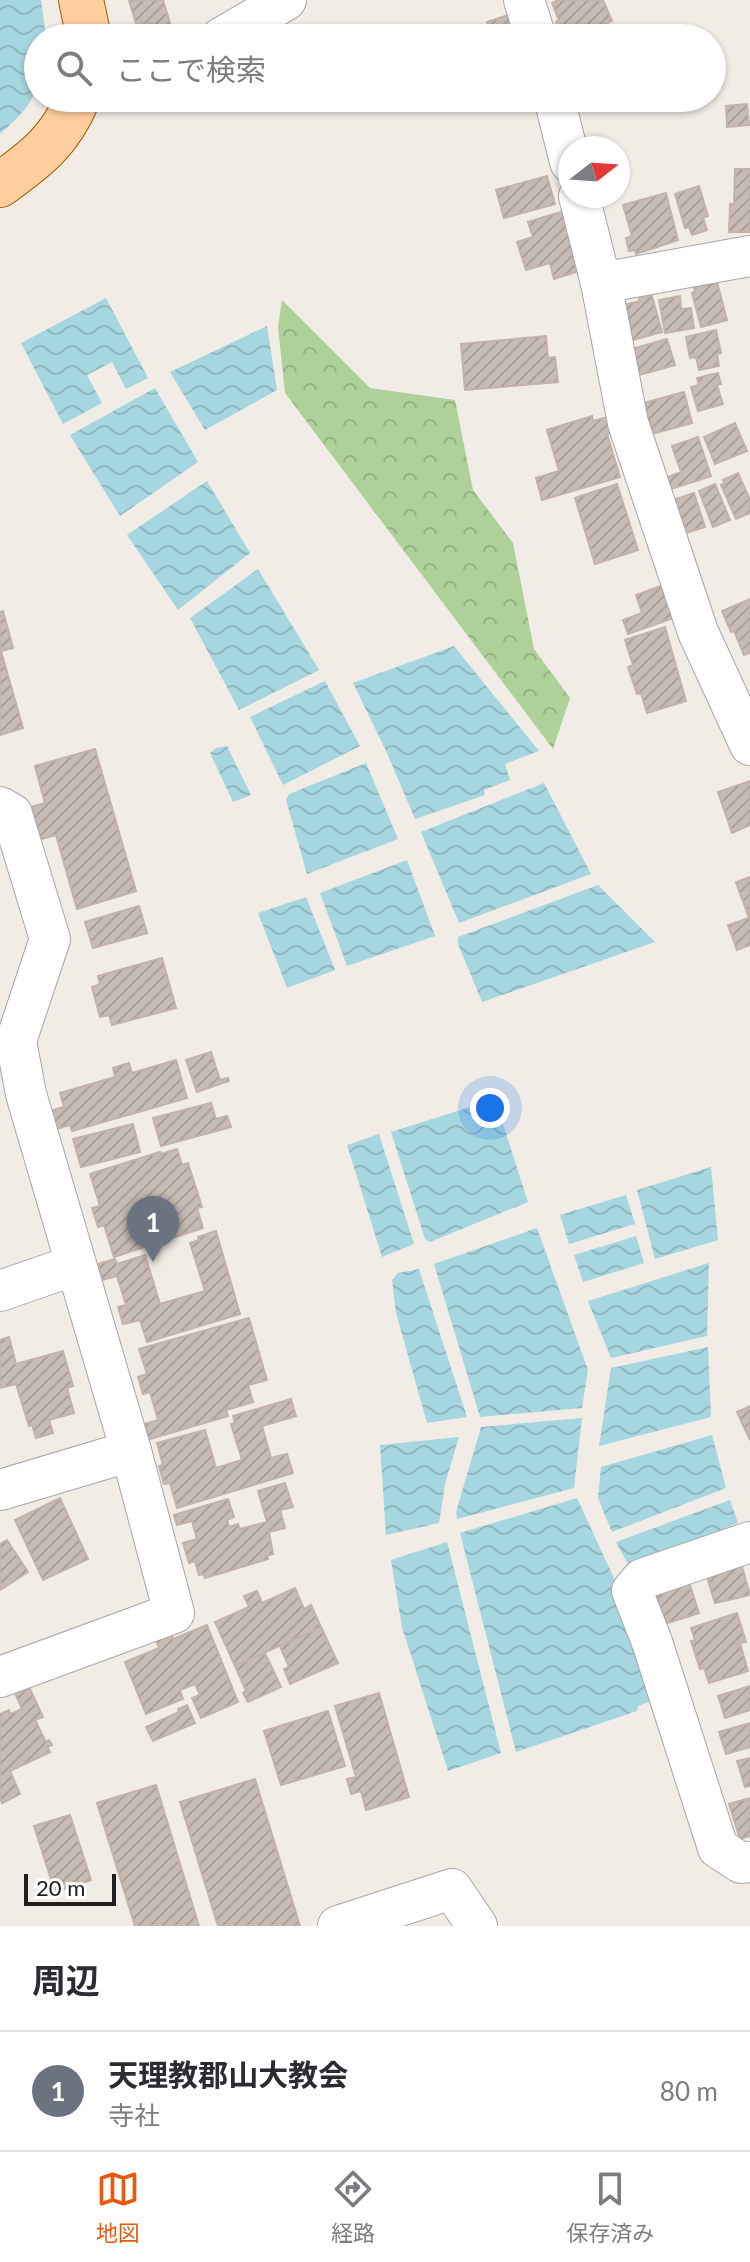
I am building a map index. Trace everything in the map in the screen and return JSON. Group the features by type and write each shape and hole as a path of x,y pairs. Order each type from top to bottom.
{"main road":[{"path":"81,0 86,24"},
{"path":"0,185 34,160 67,126 72,112"}],"street":[{"path":"245,24 286,0"},
{"path":"524,0 532,24"},
{"path":"558,112 564,136"},
{"path":"582,208 601,283 628,423 698,632 750,745"},
{"path":"601,283 750,256"},
{"path":"0,807 12,814 50,939 16,1041 26,1094 131,1451 174,1613 0,1677"},
{"path":"0,1291 75,1265"},
{"path":"0,1490 131,1451"},
{"path":"750,1542 642,1579 632,1591 652,1642 718,1848 741,1863 750,1862"},
{"path":"338,1926 452,1889 477,1926"}],"green space":[{"path":"282,300 370,388 455,400 473,490 513,543 534,649 570,698 553,749 285,393 278,327"}],"water":[{"path":"0,0 41,0 44,24 24,24 24,111 0,134"},
{"path":"106,298 148,378 126,389 112,362 87,375 102,403 63,424 21,343"},
{"path":"267,326 277,390 205,430 170,372"},
{"path":"155,388 198,462 120,516 70,435"},
{"path":"207,481 250,553 178,610 127,535"},
{"path":"258,569 319,670 239,710 190,618"},
{"path":"454,646 539,751 505,764 510,780 484,790 485,795 415,819 353,683"},
{"path":"325,681 360,746 283,785 250,717"},
{"path":"227,746 251,795 233,802 210,753"},
{"path":"366,763 398,839 307,874 286,800 289,794"},
{"path":"544,783 591,874 459,923 421,832"},
{"path":"407,860 435,936 347,966 320,893"},
{"path":"598,885 655,942 482,1002 458,944 458,937"},
{"path":"306,897 335,970 287,988 258,913"},
{"path":"495,1099 528,1202 430,1242 425,1239 391,1132"},
{"path":"379,1134 414,1244 382,1257 347,1145"},
{"path":"711,1167 718,1240 655,1259 637,1190"},
{"path":"626,1195 635,1224 569,1244 560,1215"},
{"path":"537,1228 588,1370 582,1408 480,1417 434,1264"},
{"path":"636,1236 644,1263 583,1282 574,1255"},
{"path":"709,1263 707,1336 611,1358 588,1301"},
{"path":"419,1269 467,1417 427,1423 396,1313 392,1280 398,1273"},
{"path":"708,1347 711,1417 599,1446 611,1368"},
{"path":"582,1418 574,1488 457,1519 456,1512 481,1427"},
{"path":"712,1435 726,1488 612,1532 598,1498 601,1467"},
{"path":"459,1437 445,1484 439,1523 386,1535 380,1445"},
{"path":"577,1498 630,1613 659,1698 638,1706 637,1711 516,1752 460,1533"},
{"path":"730,1500 738,1523 629,1566 616,1542"},
{"path":"447,1542 501,1753 448,1771 402,1627 391,1560"}],"building":[{"path":"129,0 163,0 170,24 136,24"},
{"path":"558,0 603,0 612,21 606,24 557,24 559,20 552,3"},
{"path":"511,14 514,24 488,24"},
{"path":"747,104 749,125 727,127 726,106"},
{"path":"735,169 750,169 750,232 729,232"},
{"path":"547,176 555,204 504,218 496,190"},
{"path":"699,186 708,216 703,218 707,230 692,235 689,227 685,228 675,194"},
{"path":"666,193 678,240 636,254 635,250 629,251 626,238 632,236 624,208 630,208 630,203"},
{"path":"564,211 582,270 554,279 550,263 526,270 517,242 533,237 528,222"},
{"path":"717,282 727,320 701,327 692,293 695,292 694,288"},
{"path":"650,289 662,332 629,341 620,306 640,301 638,292"},
{"path":"680,296 681,309 691,308 694,328 665,333 659,300"},
{"path":"716,330 721,353 717,354 719,366 699,370 696,357 690,358 686,337"},
{"path":"546,336 548,358 555,357 558,382 465,390 461,344"},
{"path":"667,339 675,365 639,375 632,349"},
{"path":"718,373 721,384 717,385 723,404 698,411 691,387 699,385 697,378"},
{"path":"684,392 692,423 648,435 640,404"},
{"path":"592,416 593,421 607,417 612,433 607,434 620,477 542,500 536,478 559,471 547,430"},
{"path":"735,423 747,451 715,464 704,437"},
{"path":"698,437 711,476 671,489 668,477 681,472 672,446"},
{"path":"738,473 750,500 750,513 736,519 721,485 725,483 723,480"},
{"path":"617,484 638,550 595,564 575,498"},
{"path":"715,484 730,520 713,527 699,491"},
{"path":"694,493 705,527 679,535 671,501"},
{"path":"663,585 674,618 628,634 623,620 642,613 636,595"},
{"path":"750,599 750,653 744,655 722,611"},
{"path":"3,611 13,648 1,651 23,728 0,735 0,612"},
{"path":"665,627 686,701 647,713 628,667 633,665 625,640"},
{"path":"95,749 136,891 77,909 56,835 34,841 24,809 45,803 35,766"},
{"path":"750,781 750,825 732,833 718,792"},
{"path":"750,877 750,945 737,950 728,925 749,918 736,882"},
{"path":"139,906 147,933 93,948 85,922"},
{"path":"162,958 176,1008 112,1025 109,1015 100,1017 92,987 100,984 98,976"},
{"path":"211,1052 220,1080 228,1078 229,1081 197,1092 186,1060"},
{"path":"176,1060 187,1098 72,1131 70,1125 52,1130 46,1112 64,1107 60,1093 115,1077 113,1068 129,1063 132,1073"},
{"path":"211,1103 216,1119 227,1116 231,1127 161,1146 153,1118"},
{"path":"133,1124 140,1152 81,1167 73,1139"},
{"path":"177,1149 182,1165 188,1163 202,1207 197,1208 203,1228 114,1257 104,1225 98,1227 92,1208 100,1206 90,1174"},
{"path":"216,1231 240,1314 147,1342 140,1320 123,1324 118,1307 126,1305 117,1276 102,1280 98,1264 115,1259 117,1264 145,1255 160,1304 205,1291 190,1243"},
{"path":"249,1318 267,1380 248,1385 253,1402 226,1410 228,1416 140,1442 135,1427 158,1420 150,1392 143,1394 138,1377 147,1374 139,1349"},
{"path":"9,1337 16,1364 63,1351 73,1386 67,1388 74,1413 49,1420 53,1433 36,1438 16,1384 0,1388 0,1340"},
{"path":"291,1399 296,1416 262,1426 271,1458 287,1454 293,1473 177,1508 170,1483 164,1484 157,1443 205,1430 216,1468 242,1460 231,1424 235,1423 233,1416"},
{"path":"750,1406 750,1440 737,1412"},
{"path":"285,1483 293,1507 280,1510 285,1528 269,1532 273,1554 267,1556 268,1559 205,1578 203,1574 199,1575 195,1561 189,1563 183,1543 197,1539 192,1521 177,1525 174,1515 228,1499 234,1517 227,1520 229,1527 238,1524 240,1529 267,1522 258,1491"},
{"path":"60,1498 88,1559 43,1580 15,1520"},
{"path":"7,1540 28,1572 0,1590 0,1544"},
{"path":"741,1563 750,1595 715,1603 706,1574"},
{"path":"688,1579 699,1613 658,1626 652,1606 659,1604 654,1590"},
{"path":"295,1588 304,1609 311,1605 321,1627 235,1666 215,1622 249,1607 244,1596 257,1591 262,1603"},
{"path":"737,1613 746,1642 740,1643 748,1671 709,1683 704,1668 700,1669 691,1641 695,1640 691,1628"},
{"path":"207,1625 238,1702 201,1718 192,1698 200,1695 195,1684 180,1690 183,1699 146,1714 125,1662 159,1648 153,1633 168,1626 173,1639"},
{"path":"321,1627 338,1663 290,1684 284,1669 289,1667 280,1646"},
{"path":"265,1653 281,1687 248,1702 235,1666"},
{"path":"750,1686 750,1710 725,1718 718,1696"},
{"path":"29,1687 43,1717 35,1720 46,1742 49,1740 52,1745 47,1747 50,1752 10,1771 20,1794 2,1803 0,1714 22,1709 15,1693"},
{"path":"379,1693 409,1797 366,1810 361,1791 351,1794 347,1779 356,1777 335,1706"},
{"path":"187,1705 195,1723 153,1741 146,1727"},
{"path":"328,1711 345,1766 281,1785 264,1731"},
{"path":"750,1723 750,1747 726,1754 719,1732"},
{"path":"750,1758 750,1786 745,1787 737,1761"},
{"path":"255,1779 300,1926 218,1926 180,1802"},
{"path":"156,1785 199,1926 135,1926 97,1803"},
{"path":"750,1798 750,1836 740,1839 729,1804"},
{"path":"70,1815 91,1880 55,1892 34,1826"}],"place":[{"name":"天理教郡山大教会","path":"153,1262"}]}
